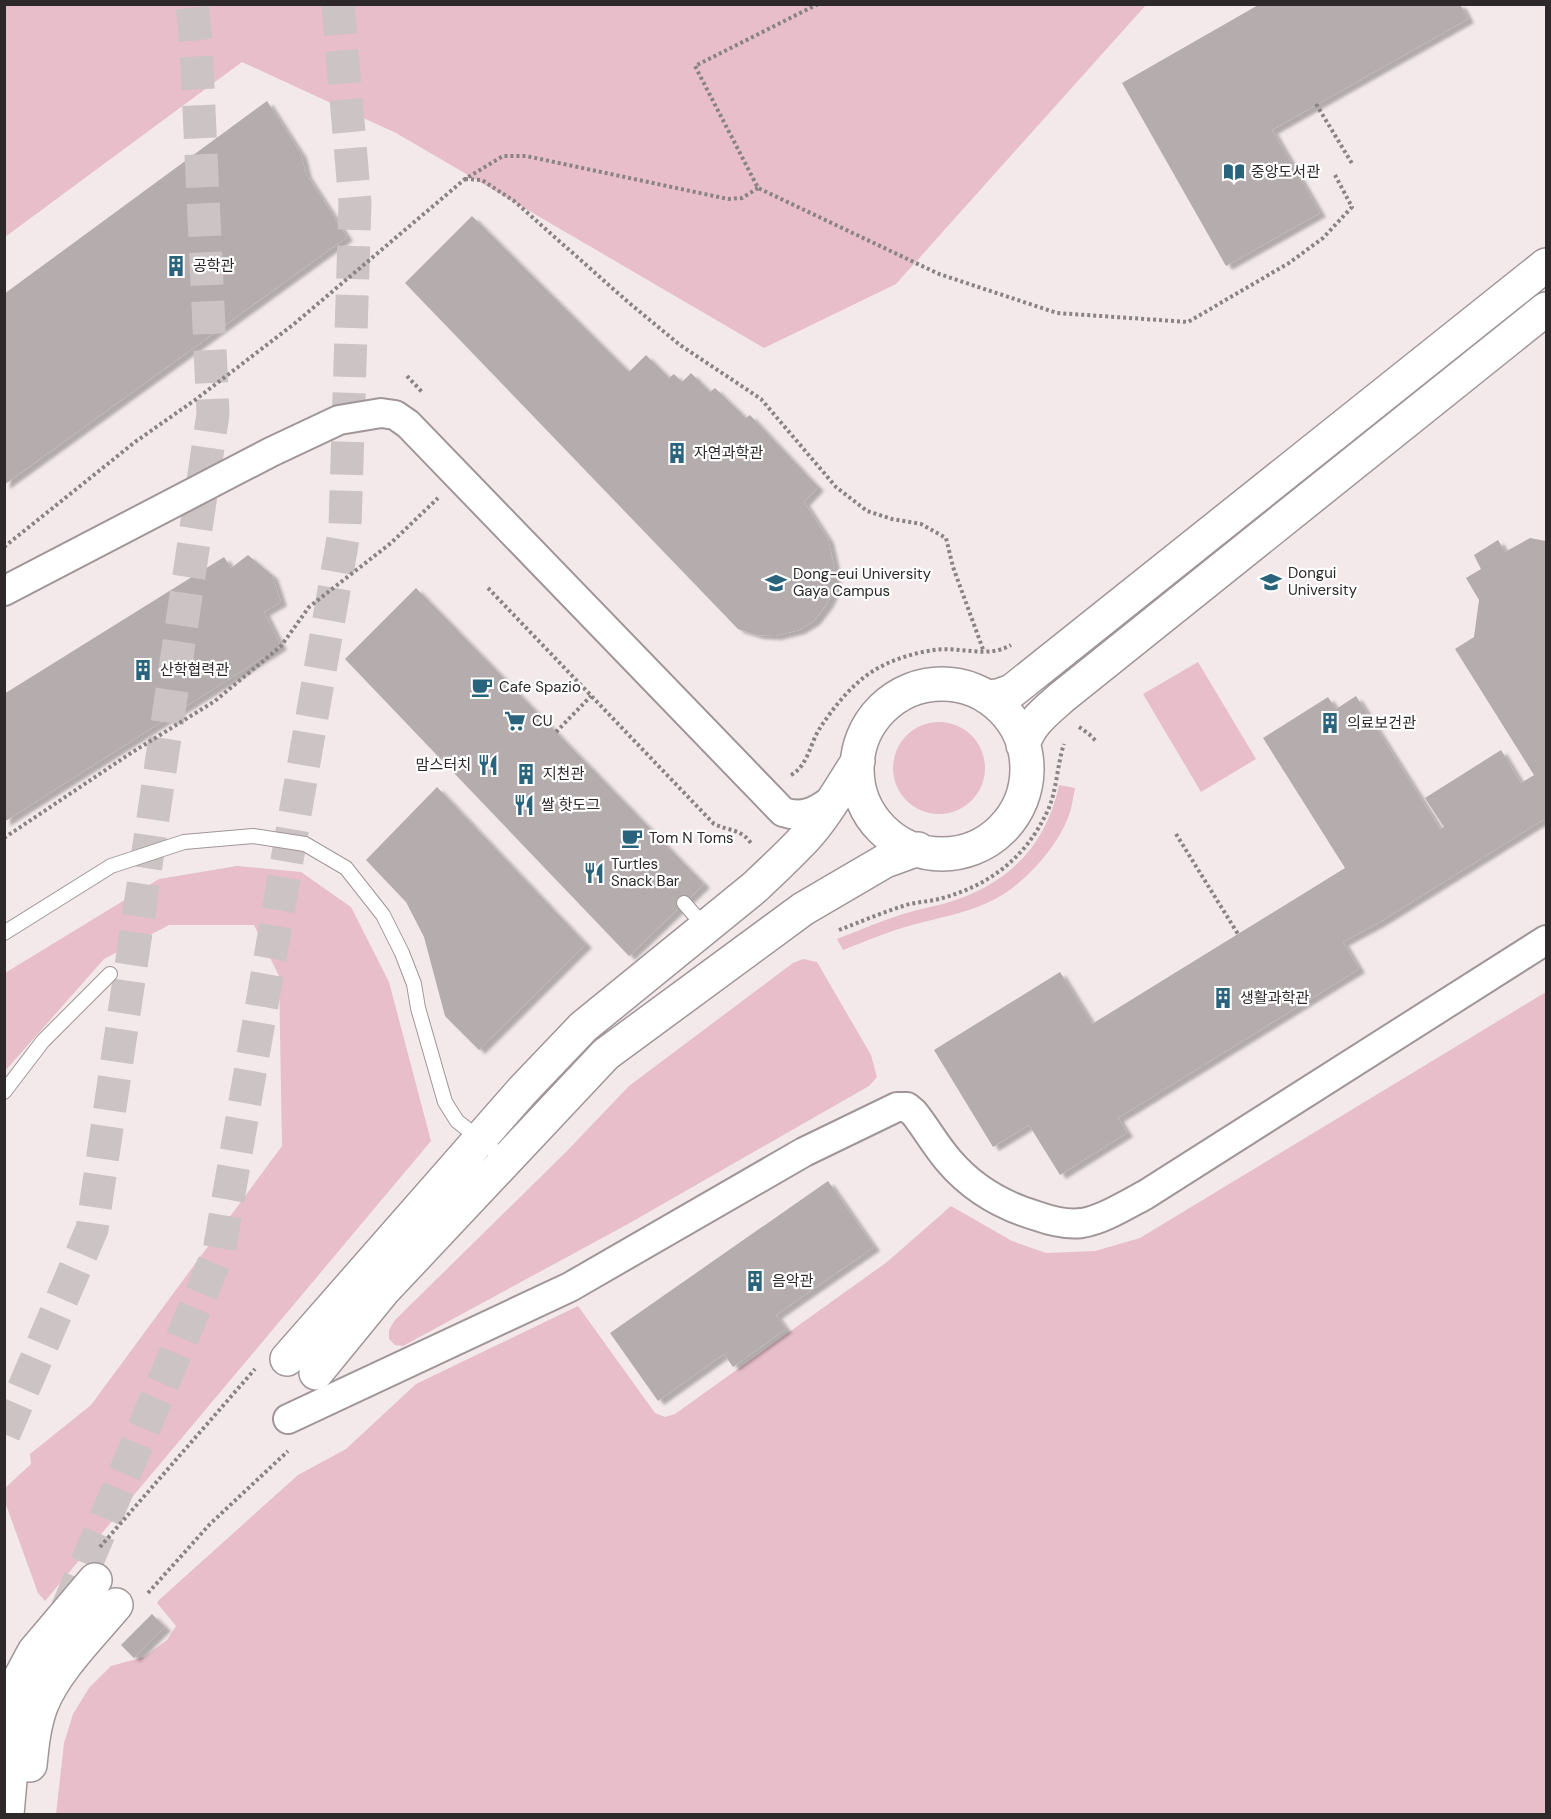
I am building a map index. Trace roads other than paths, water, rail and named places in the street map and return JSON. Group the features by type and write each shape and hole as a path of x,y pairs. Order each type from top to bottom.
{"street":[{"path":"987,697 1012,691 1546,265"},
{"path":"1023,745 1029,729 1062,698 1546,309"},
{"path":"4,591 271,452 339,420 381,413 395,415 408,424 783,812 786,823 786,840 780,859 763,859"},
{"path":"954,684 982,693 1005,711 1020,734 1023,745 1027,760 1025,787 1016,812 999,833 976,847 950,854 924,852 898,842 878,825 863,799 856,771 861,741 875,715 897,696 924,685 954,684"},
{"path":"273,1361 522,1091 695,915 755,887 763,859 806,837 858,761"},
{"path":"783,812 797,816 813,813 833,799"},
{"path":"316,1373 383,1291 606,1054 803,909 885,861 918,849"},
{"path":"292,1432 570,1287 804,1152 897,1107 907,1107 914,1113 948,1160 971,1183 991,1197 1024,1213 1057,1223 1082,1223 1117,1210 1145,1195 1546,940"},
{"path":"7,1815 19,1680 34,1652 95,1566"},
{"path":"25,1815 32,1736 42,1704 56,1678 130,1601"}],"lane":[{"path":"4,933 111,866 184,842 253,836 305,844 346,868 383,915 414,984 418,1008 445,1102 457,1121 506,1160"},
{"path":"4,1092 43,1041 110,974"}],"tunnel":[{"path":"4,1434 92,1229 213,414 196,45 192,4"},
{"path":"67,1609 219,1251 345,527 355,203 338,4"}],"place":[{"name":"중앙도서관","path":"1234,172"},
{"name":"공학관","path":"176,266"},
{"name":"자연과학관","path":"677,453"},
{"name":"Dongui University","path":"1271,582"},
{"name":"Dong-eui University Gaya Campus","path":"776,583"},
{"name":"산학협력관","path":"143,670"},
{"name":"Cafe Spazio","path":"482,687"},
{"name":"CU","path":"515,721"},
{"name":"의료보건관","path":"1330,723"},
{"name":"맘스터치","path":"488,765"},
{"name":"지천관","path":"526,774"},
{"name":"쌀 핫도그","path":"524,805"},
{"name":"Tom N Toms","path":"632,838"},
{"name":"Turtles Snack Bar","path":"594,873"},
{"name":"생활과학관","path":"1223,998"},
{"name":"음악관","path":"755,1281"}]}
